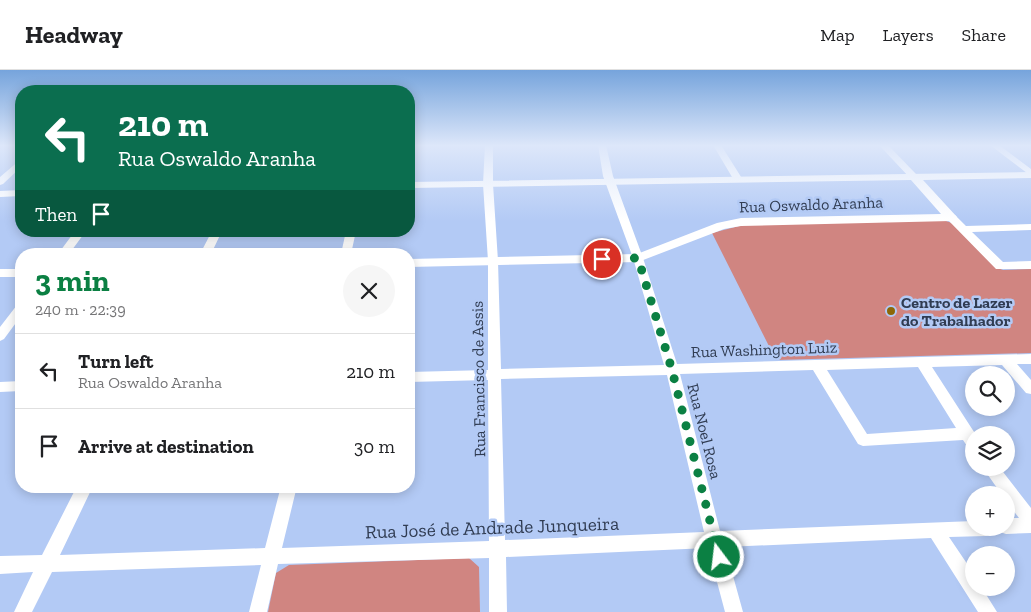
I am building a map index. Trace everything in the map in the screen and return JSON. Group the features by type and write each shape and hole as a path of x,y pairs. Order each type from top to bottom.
{"street":[{"path":"0,182 12,170"},
{"name":"Rua Francisco de Assis","path":"488,170 493,262 498,612"},
{"name":"Rua Noel Rosa","path":"607,170 638,258 672,370 734,612"},
{"path":"732,170 738,180"},
{"path":"907,170 1000,266 1031,265"},
{"path":"415,185 1031,174"},
{"path":"0,194 15,193"},
{"name":"Rua Oswaldo Aranha","path":"415,263 638,258 721,226 741,222 951,217"},
{"path":"963,229 1031,227"},
{"path":"68,248 76,237"},
{"path":"0,273 15,272"},
{"path":"0,336 15,316"},
{"name":"Rua Washington Luiz","path":"415,377 1031,359"},
{"path":"1005,360 1031,389"},
{"path":"921,361 965,432"},
{"path":"817,365 863,440 965,440"},
{"path":"0,387 15,386"},
{"path":"996,476 1031,523 1015,525"},
{"path":"23,612 82,493"},
{"path":"258,612 287,493"},
{"name":"Rua José de Andrade Junqueira","path":"0,565 498,549 965,529"},
{"path":"935,530 988,612"}],"shaded area":[{"name":"Centro de Lazer do Trabalhador","path":"943,220 952,223 995,267 1003,270 1031,269 1031,353 776,360 712,233 743,225"},
{"path":"469,558 479,567 480,612 268,612 276,573 289,565"}],"place":[{"name":"Centro de Lazer do Trabalhador","path":"891,311"}],"route":[{"path":"602,259 638,258 672,370 719,557"}]}
